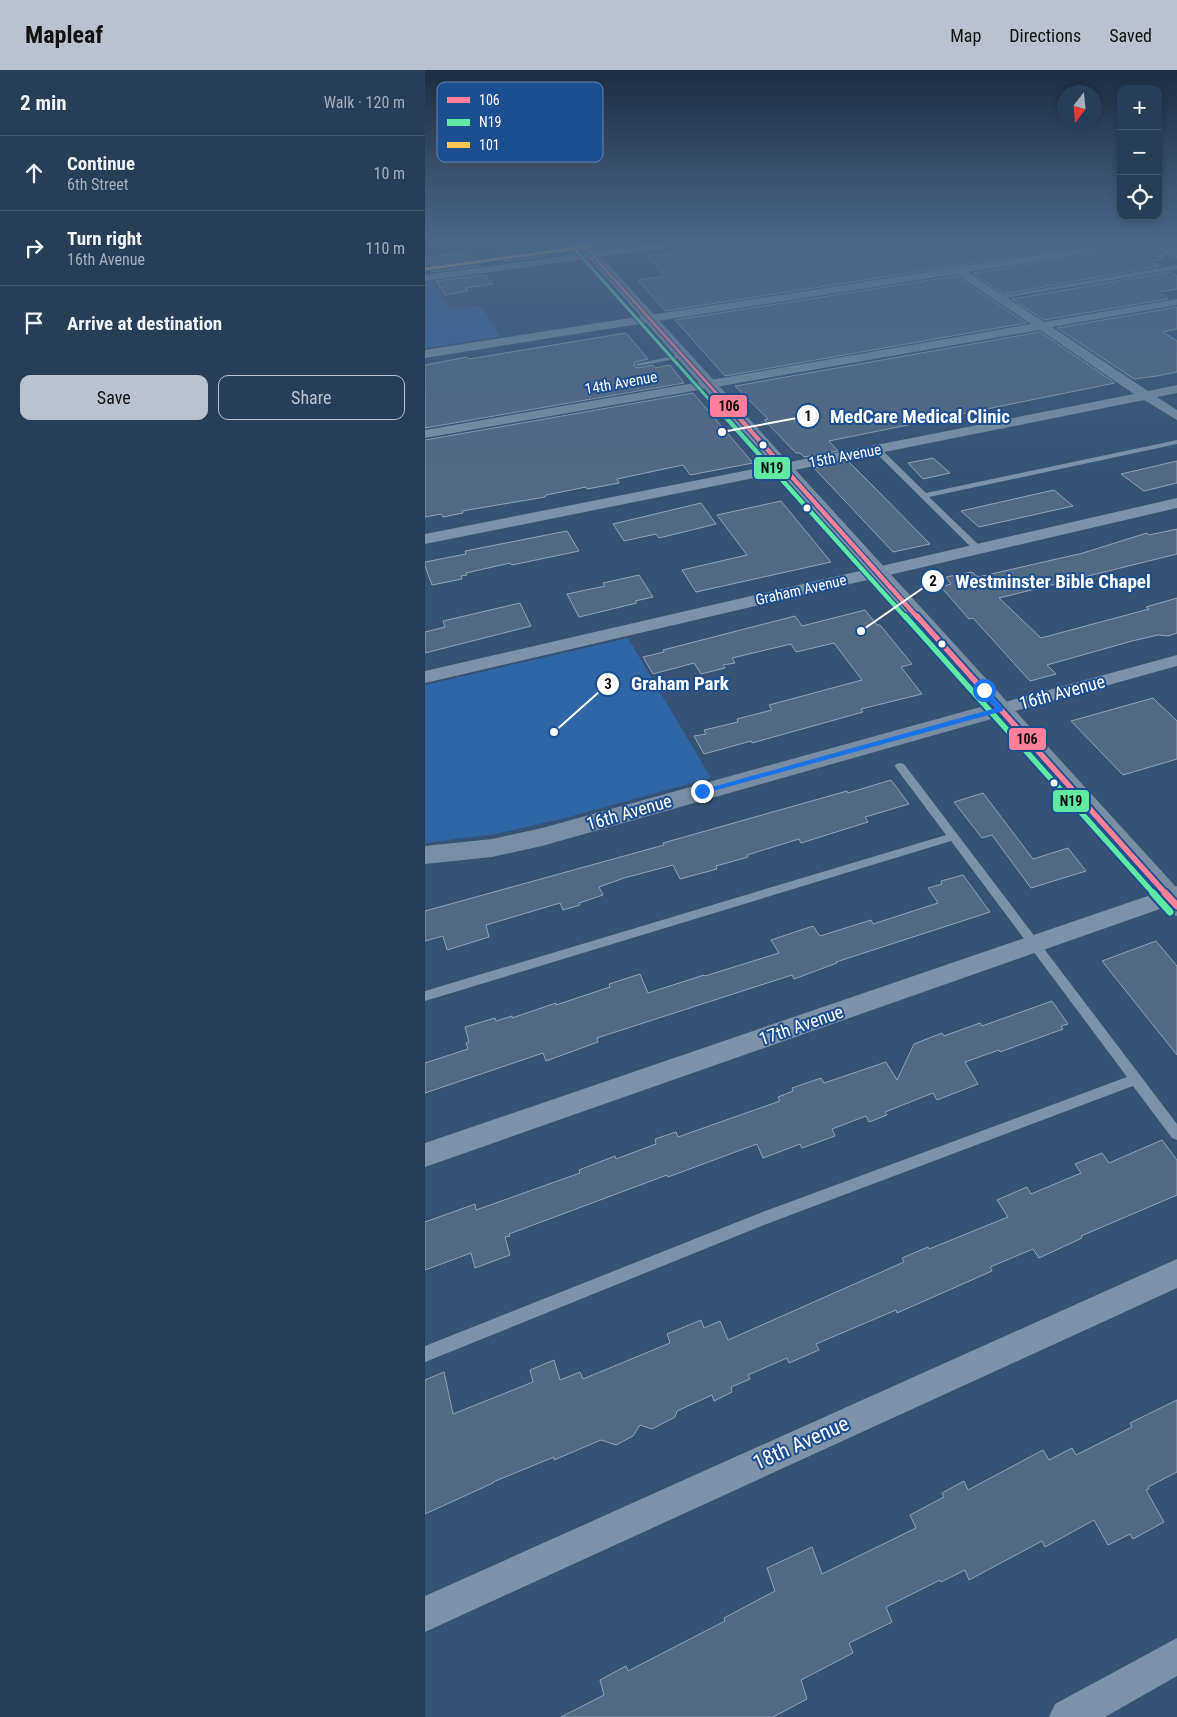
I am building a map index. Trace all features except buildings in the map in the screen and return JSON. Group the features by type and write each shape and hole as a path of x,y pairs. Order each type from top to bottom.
{"street":[{"path":"425,354 658,317"},
{"path":"1028,317 1177,416"},
{"name":"14th Avenue","path":"425,434 1093,317"},
{"path":"651,318 1174,899"},
{"name":"15th Avenue","path":"425,539 1177,389"},
{"name":"Graham Avenue","path":"425,677 1177,502"},
{"name":"16th Avenue","path":"425,855 492,848 542,837 1177,660"},
{"name":"17th Avenue","path":"425,1155 1033,945 1174,899"},
{"name":"18th Avenue","path":"425,1614 1177,1273"},
{"path":"1068,1717 1177,1656"}],"lane":[{"path":"638,364 684,356"},
{"path":"924,496 1177,442"},
{"path":"877,450 978,548"},
{"path":"900,766 1177,1134"},
{"path":"425,996 953,837"},
{"path":"425,1354 760,1220 1136,1079"}],"shaded area":[{"path":"425,317 488,317 501,336 425,348"},
{"path":"628,638 711,778 565,818 496,834 425,843 425,685"}],"transit line":[{"name":"N19","path":"636,317 1170,912"},
{"name":"106","path":"648,317 1177,906"}],"place":[{"name":"MedCare Medical Clinic","path":"722,432"},
{"name":"Westminster Bible Chapel","path":"861,631"},
{"name":"Graham Park","path":"554,732"}],"route":[{"path":"702,791 1001,709 984,690"}]}
